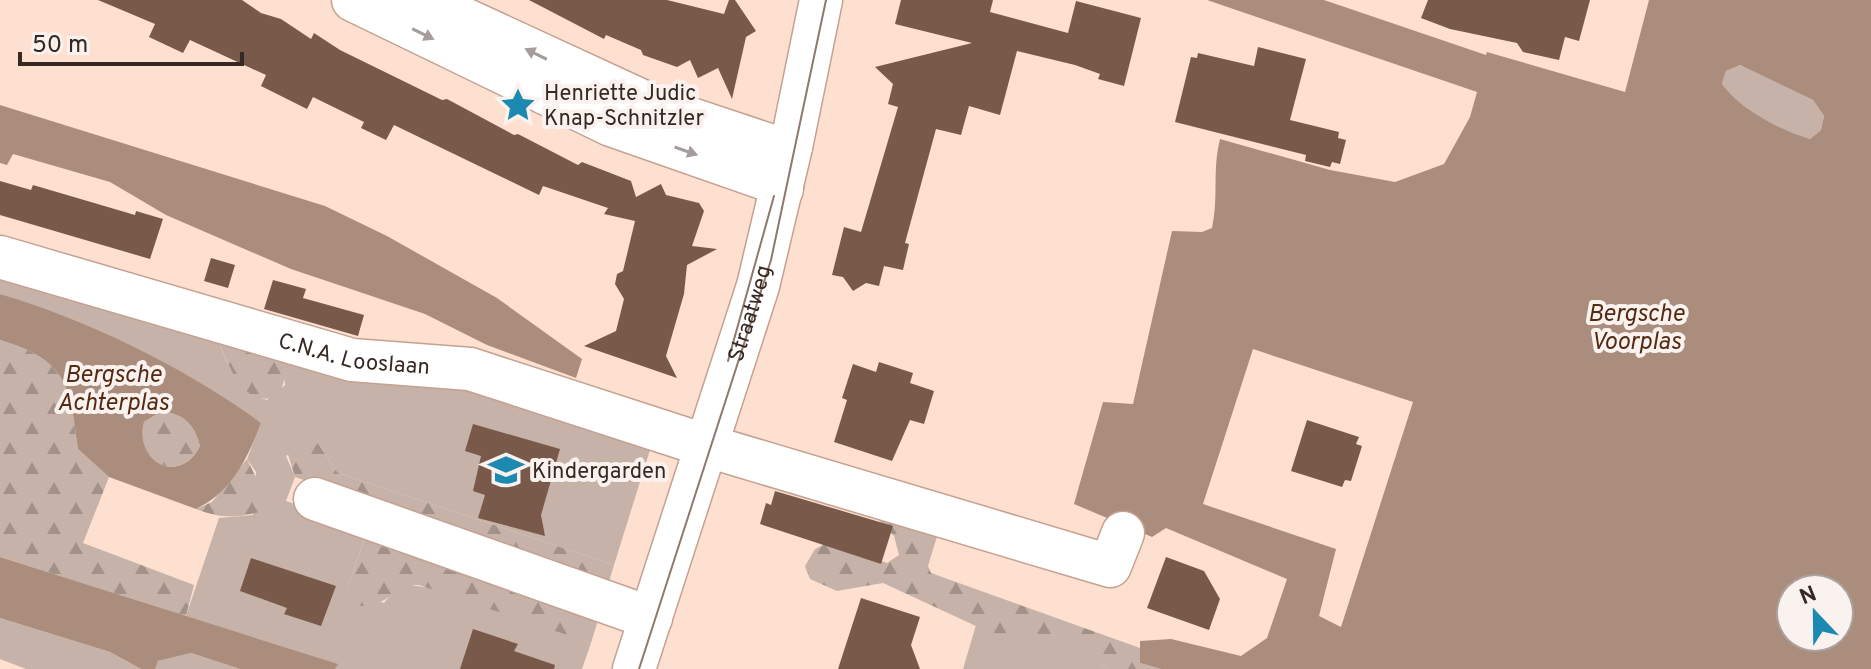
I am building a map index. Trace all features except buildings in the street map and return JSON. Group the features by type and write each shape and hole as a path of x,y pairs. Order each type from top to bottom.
{"street":[{"path":"353,0 474,27 611,125 777,183 782,189"},
{"path":"423,0 474,27 655,107 784,150 791,147"},
{"name":"Straatweg","path":"634,669 758,286 782,189 821,0"},
{"name":"C.N.A. Looslaan","path":"0,257 352,360 470,369 707,446 1110,566 1123,533"},
{"path":"315,499 651,618"}],"green space":[{"path":"1740,65 1813,100 1824,116 1821,130 1810,139 1798,135 1774,125 1739,102 1722,84 1726,71"},
{"path":"0,270 218,340 230,369 241,385 267,400 285,385 283,358 455,382 650,450 614,565 338,473 315,439 286,456 295,477 286,501 368,530 347,588 384,603 400,588 421,587 496,608 591,643 582,669 335,669 337,664 186,616 219,518 253,515 256,472 247,459 261,423 102,335 0,294"},
{"path":"0,340 39,356 52,366 67,392 78,449 109,477 83,543 194,585 186,616 0,557"},
{"path":"218,340 283,358 286,375 279,396 266,399 247,391 233,373"},
{"path":"160,412 175,414 187,421 198,439 200,446 181,465 170,467 160,464 146,449 144,422"},
{"path":"301,438 315,439 338,473 614,565 608,585 295,477 286,448"},
{"path":"247,459 271,508 234,516 215,515 196,509 212,502"},
{"path":"847,487 942,520 928,566 931,573 1140,648 1140,663 1161,669 1108,669 1067,640 1051,634 991,633 883,583 837,591 810,579 805,566 815,549 832,541 887,563 899,555 894,536"},
{"path":"368,530 600,614 591,643 419,585 400,590 369,606 350,602 347,588"},
{"path":"0,618 110,652 141,669 26,669 0,659"},
{"path":"976,625 995,631 1059,636 1074,643 1108,669 963,669"},
{"path":"191,653 240,669 154,669 158,661"}],"water":[{"name":"Bergsche Voorplas","path":"1207,0 1324,0 1486,55 1487,52 1625,92 1649,0 1871,0 1871,669 1161,669 1140,663 1140,641 1171,639 1241,656 1267,638 1287,579 1166,528 1152,537 1074,504 1103,402 1133,404 1172,231 1202,232 1212,228 1220,139 1330,170 1395,182 1444,164 1470,117 1477,92","holes":["1740,65 1813,100 1824,116 1821,130 1810,139 1762,118 1739,102 1722,84 1726,71","1253,349 1413,402 1341,627 1319,616 1336,549 1203,504"]},
{"path":"0,105 325,206 387,236 497,298 582,359 576,378 487,345 425,314 291,269 166,215 110,182 13,154 7,165 0,163"},
{"name":"Bergsche Achterplas","path":"0,294 68,318 136,348 202,384 261,423 229,484 196,509 109,477 78,449 67,392 52,366 39,356 0,340","holes":["160,412 187,421 200,446 191,458 171,467 152,458 143,436 144,422"]},
{"path":"0,557 338,664 335,669 240,669 191,653 158,661 155,669 141,669 110,652 0,618"}],"tram line":[{"path":"639,669 771,260 826,0"},
{"path":"728,361 774,196"}],"place":[{"name":"Henriette Judic Knap-Schnitzler","path":"518,105"},
{"name":"Kindergarden","path":"506,470"}]}
